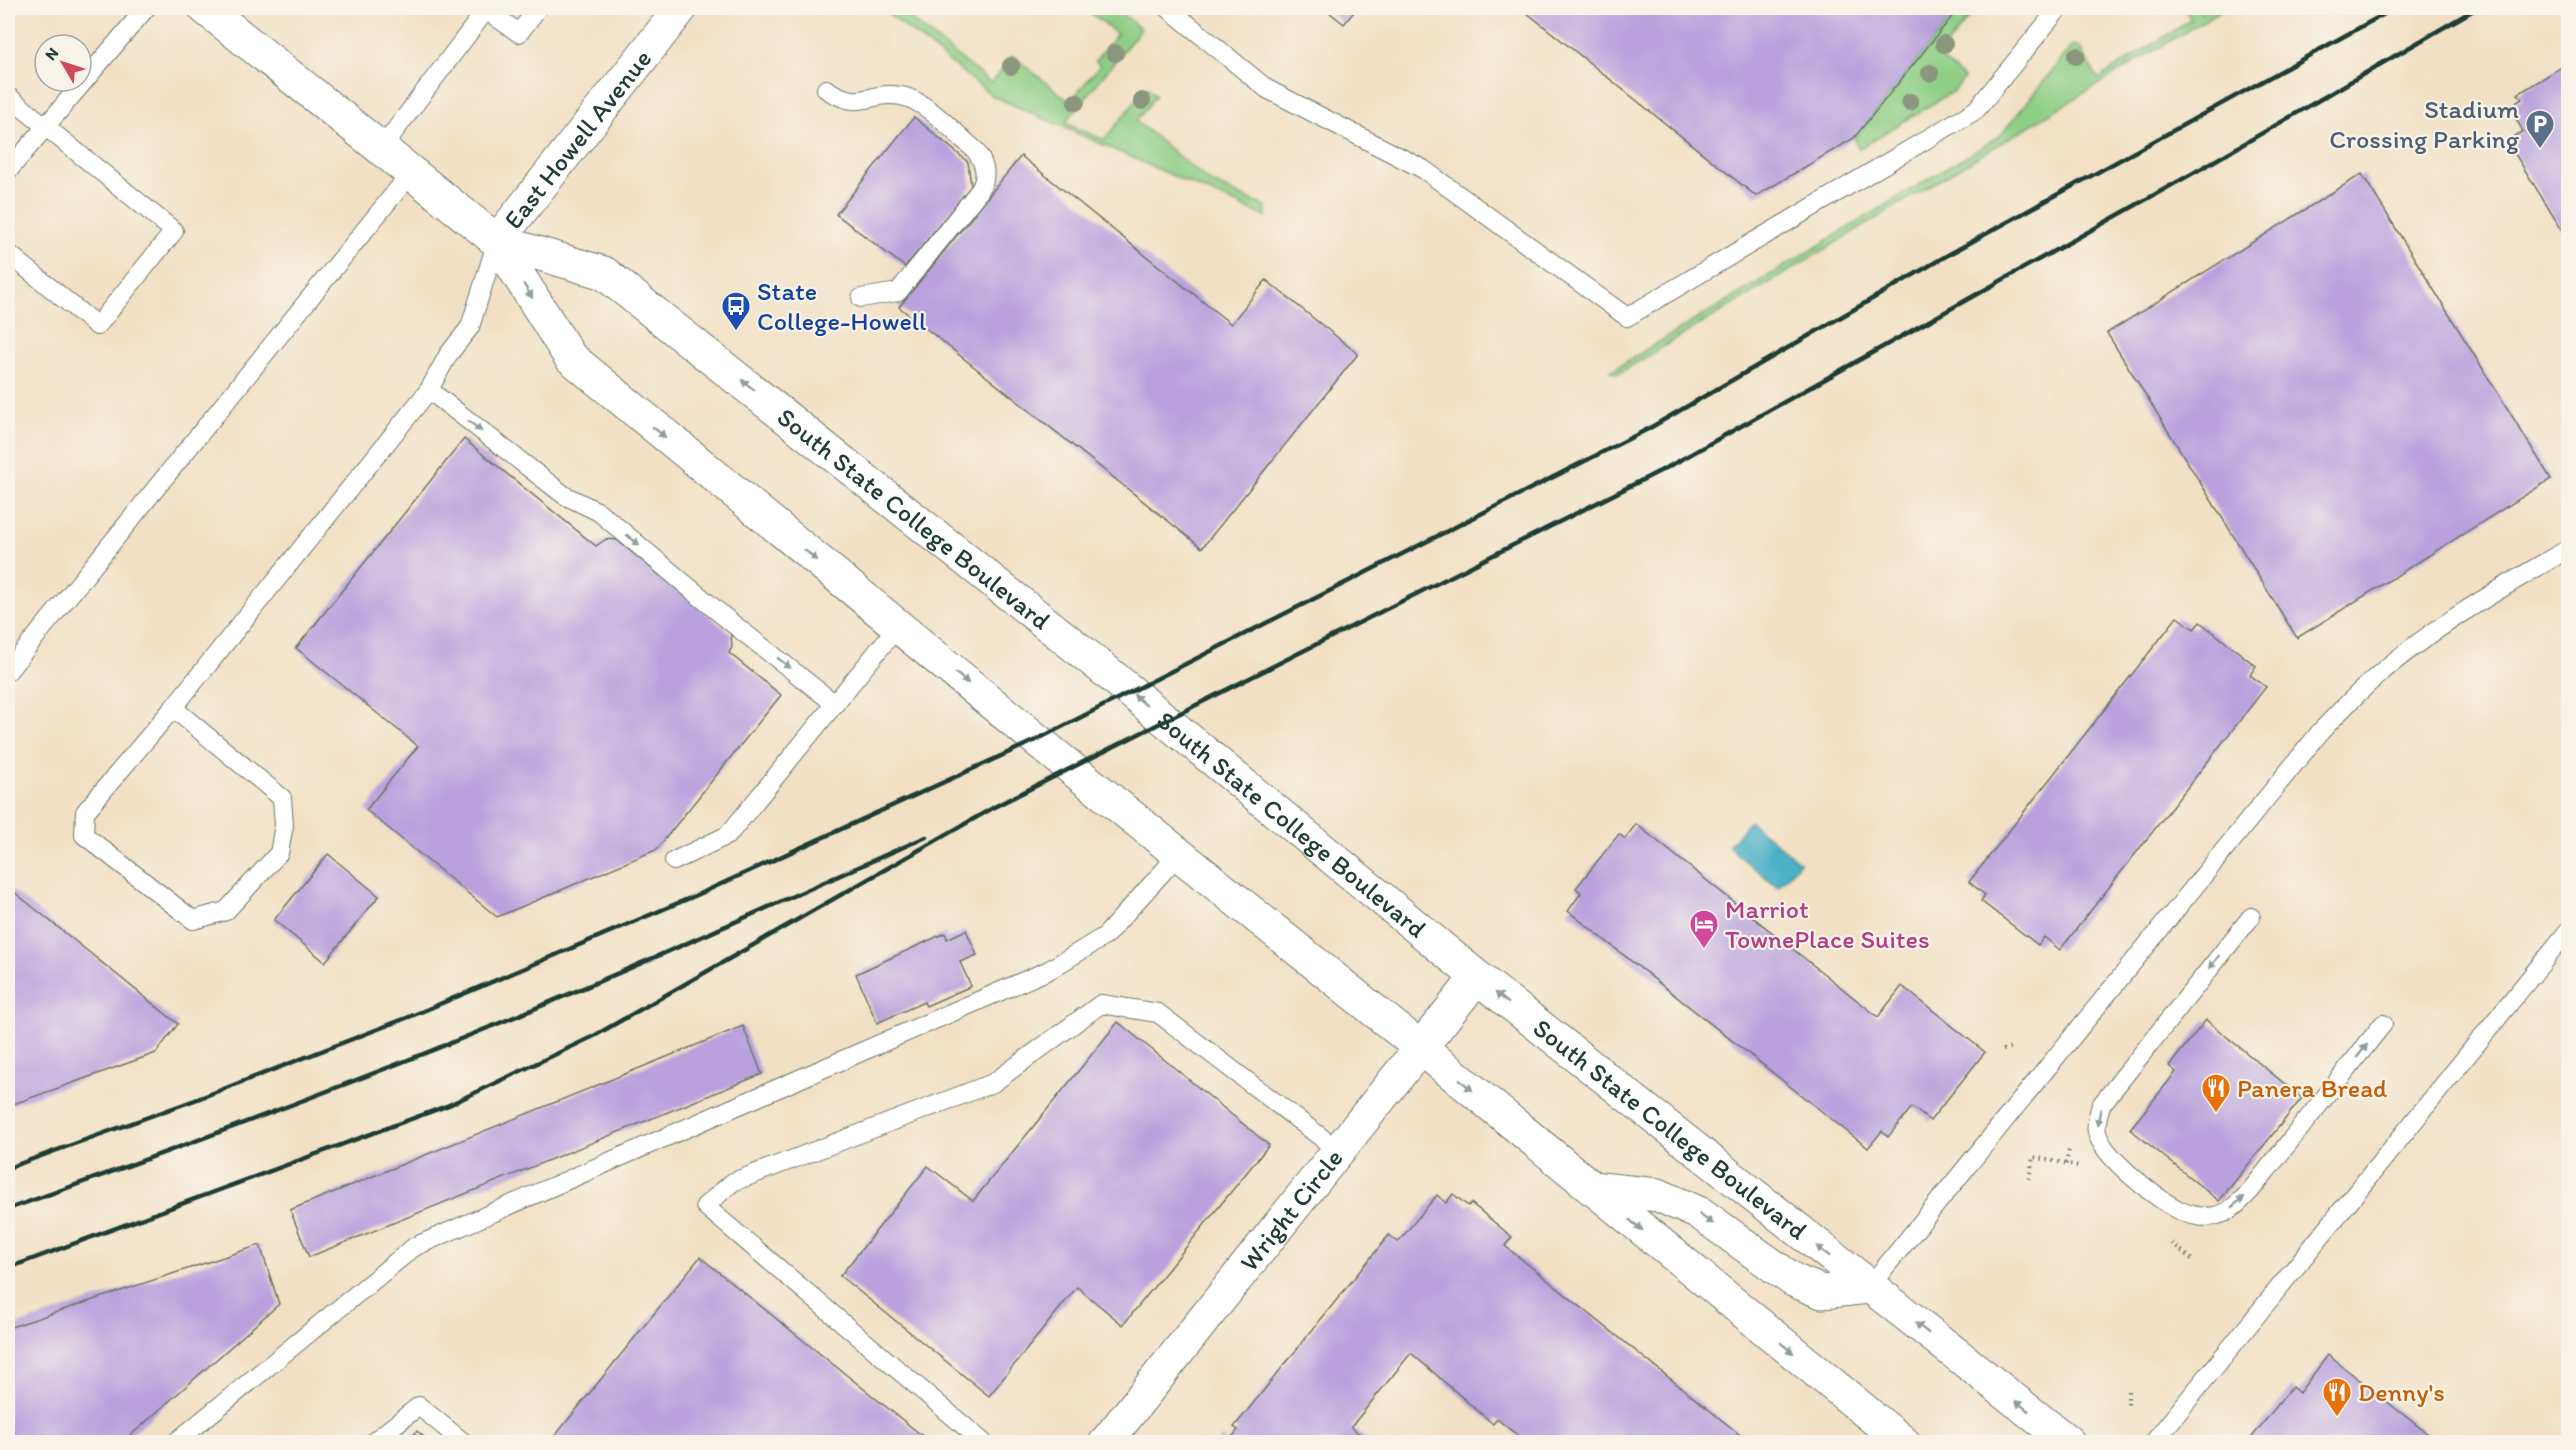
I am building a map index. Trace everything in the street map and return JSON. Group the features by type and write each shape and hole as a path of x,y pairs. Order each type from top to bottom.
{"main road":[{"name":"South State College Boulevard","path":"206,8 497,241 570,357 1903,1443"},
{"name":"East Howell Avenue","path":"497,241 681,8"},
{"name":"South State College Boulevard","path":"497,241 604,273 1105,670 1477,977 2068,1443"},
{"name":"Wright Circle","path":"1106,1443 1477,977"},
{"path":"1591,1188 1658,1195 1701,1214 1793,1280 1822,1292 1869,1287"}],"lane":[{"path":"8,171 44,126 147,8"},
{"path":"381,149 484,9 519,33 538,8"},
{"path":"1168,8 1267,89 1424,169 1627,317 1976,110 2059,8"},
{"path":"826,89 840,98 856,101 887,95 909,98 975,150 986,171 980,190 898,292 861,298"},
{"path":"8,96 174,231 97,326 8,254"},
{"path":"8,671 411,173"},
{"path":"173,708 282,798 284,825 279,853 226,911 194,920 84,835 85,812 173,708 429,390 448,355 470,327 497,241"},
{"path":"429,390 564,495 599,512 728,620 835,704"},
{"path":"1869,1287 2315,739 2351,699 2397,659 2428,637 2499,590 2568,549"},
{"path":"674,861 728,835 898,626"},
{"path":"176,1443 414,1246 1049,970 1105,936 1179,854"},
{"path":"2251,917 2101,1105 2096,1121 2097,1132 2103,1146 2135,1177 2167,1203 2184,1213 2199,1216 2214,1216 2238,1203 2251,1190 2383,1024"},
{"path":"2154,1443 2568,932"},
{"path":"983,1443 705,1206 733,1182 993,1083 1101,1004 1158,1013 1340,1151"},
{"path":"374,1443 419,1406 463,1443"}],"path":[{"path":"2002,1050 2010,1048"},
{"path":"2128,1390 2128,1409"}],"green space":[{"path":"881,8 897,8 991,83 1013,56 1070,102 1100,65 1095,61 1117,34 1085,8 1115,8 1141,29 1065,123 1104,140 1147,87 1156,95 1136,121 1210,182 1266,207 1266,217 993,96"},
{"path":"1959,8 1977,8 1938,56 1964,78 1955,90 1859,149 1854,138"},
{"path":"2184,8 2199,8 2202,13 2211,8 2225,8 1618,374 1611,371 2000,136 2071,47 2078,46 2098,79 2191,20"}],"water":[{"path":"1749,821 1800,862 1778,887 1728,847"}],"building":[{"path":"1324,8 1357,8 1344,24"},
{"path":"1521,8 1959,8 1854,138 1756,196"},
{"name":"Stadium Crossing Parking","path":"2568,63 2568,240 2507,141 2523,131 2509,107 2522,99 2518,94"},
{"path":"914,117 968,162 971,186 905,267 836,214"},
{"path":"1021,156 1231,324 1266,280 1358,354 1202,548 899,307"},
{"path":"2362,174 2551,479 2297,638 2107,333"},
{"path":"464,439 596,546 606,539 617,540 731,634 732,647 729,653 781,695 656,850 497,917 366,810 418,746 296,648"},
{"name":"Marriot TownePlace Suites","path":"2177,617 2194,629 2200,622 2256,666 2250,675 2266,687 2060,950 2044,937 2038,945 1981,901 1985,895 1969,882"},
{"name":"Marriot TownePlace Suites","path":"1636,824 1878,1017 1902,986 1985,1052 1930,1121 1912,1107 1888,1137 1882,1131 1868,1148 1568,911 1581,893 1576,888 1619,834 1625,839"},
{"path":"328,854 379,896 325,962 274,920"},
{"path":"8,887 178,1024 156,1053 8,1106"},
{"path":"966,930 977,955 960,962 971,986 926,1006 924,1002 877,1023 856,974 945,933 947,939"},
{"name":"Panera Bread","path":"2206,1020 2302,1098 2219,1201 2130,1129 2176,1072 2169,1066"},
{"path":"1118,1022 1269,1145 1123,1325 1077,1287 989,1396 840,1276 928,1166 973,1201"},
{"path":"743,1026 762,1074 309,1257 290,1210"},
{"path":"1453,1194 1468,1206 1471,1203 1512,1237 1505,1246 1749,1442 1526,1442 1497,1419 1493,1424 1411,1353 1351,1427 1370,1442 1228,1442 1238,1430 1234,1427 1389,1235 1398,1242 1437,1195 1446,1203"},
{"path":"260,1245 279,1304 123,1442 8,1442 8,1328"},
{"path":"700,1257 794,1333 930,1442 550,1442"},
{"name":"Denny's","path":"2328,1355 2438,1442 2248,1442 2292,1387 2299,1393"},
{"path":"417,1431 430,1442 408,1442"}],"railway":[{"path":"8,1168 195,1100 409,1017 697,895 1038,739 1648,429 1946,256 2395,8"},
{"path":"8,1268 449,1105 594,1036 998,805 1668,467 2204,167 2477,8"},
{"path":"8,1209 268,1114 423,1054 676,948 926,837"}],"place":[{"name":"Stadium Crossing Parking","path":"2540,150"},
{"name":"State College-Howell","path":"736,332"},
{"name":"Marriot TownePlace Suites","path":"1704,950"},
{"name":"Panera Bread","path":"2216,1114"},
{"name":"Denny's","path":"2337,1418"}]}
